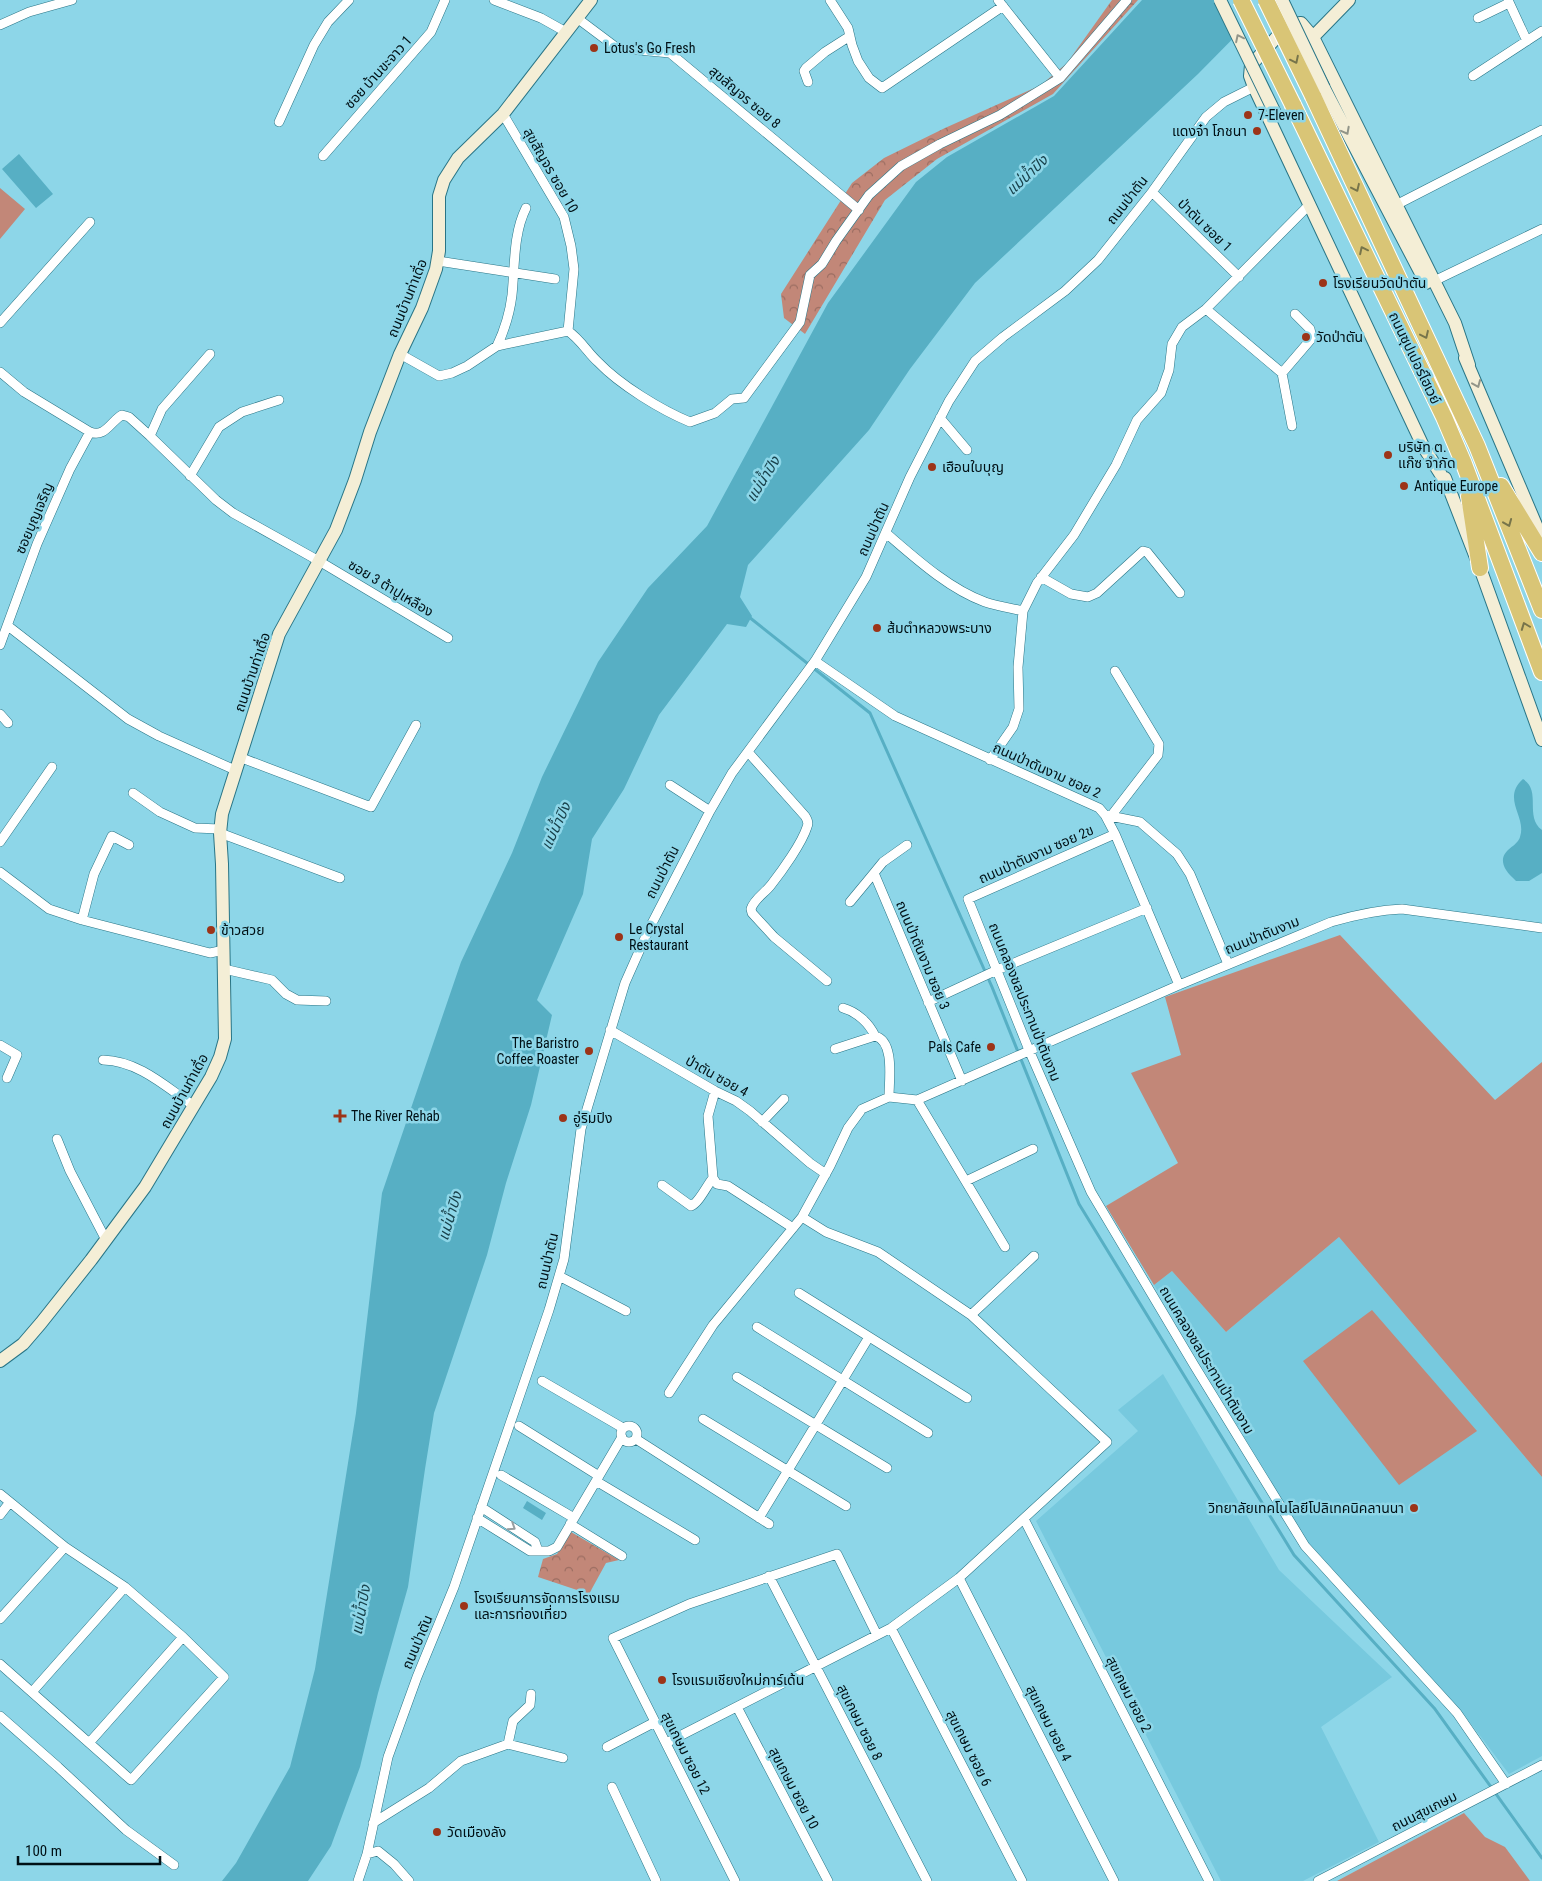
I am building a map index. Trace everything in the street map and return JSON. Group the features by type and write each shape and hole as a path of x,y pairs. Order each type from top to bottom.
{"highway":[{"name":"ถนนซุปเปอร์ไฮเวย์","path":"1241,0 1444,417 1464,464 1542,672"},
{"name":"ถนนซุปเปอร์ไฮเวย์","path":"1266,0 1318,92 1477,446 1542,610"},
{"path":"1477,446 1542,553"},
{"path":"1464,464 1480,568"}],"main road":[{"name":"ถนนบ้านท่าเดื่อ","path":"1,1358 23,1344 106,1240 145,1187 212,1077 220,1057 224,1038 224,950 220,831 222,814 280,634 336,530 355,480 370,432 400,354 422,308 438,261 439,196 444,180 458,158 503,114 591,0"},
{"path":"1220,0 1275,113 1448,486 1480,568 1542,740"},
{"path":"1282,0 1318,92 1469,365"},
{"path":"1313,37 1349,0"},
{"path":"1448,486 1423,446 1250,76 1251,65 1288,25 1301,23 1313,37 1454,323 1469,365 1540,530"}],"street":[{"path":"0,25 29,12 72,0"},
{"path":"279,122 314,45 328,22 349,0"},
{"name":"ซอย บ้านขะจาว 1","path":"322,156 431,32 445,0"},
{"path":"494,0 541,18 566,32"},
{"path":"830,0 848,28 858,60 869,78 882,88 1000,3 1060,78"},
{"path":"400,354 439,376 452,373 467,366 497,346 568,331 599,363 626,385 676,416 690,422 715,412 732,400 744,398 800,322 810,275 822,264 869,195 901,166 940,144 1000,115 1060,78 1127,0"},
{"path":"1478,18 1508,2 1527,41"},
{"name":"สุขสัญจร ซอย 8","path":"576,18 616,48 670,53 858,210"},
{"path":"1473,76 1542,31"},
{"path":"808,82 804,71 806,68 824,52 850,36"},
{"name":"ถนนป่าตัน","path":"358,1881 367,1854 388,1757 417,1677 454,1587 550,1310 567,1242 581,1129 610,1030 626,983 649,929 710,811 732,773 807,673 866,577 910,477 949,401 975,361 1003,337 1065,291 1098,260 1152,192 1206,118 1224,102 1254,87"},
{"name":"สุขสัญจร ซอย 10","path":"503,114 564,217 571,246 574,270 568,331"},
{"path":"1396,204 1542,130"},
{"name":"ป่าตัน ซอย 1","path":"1152,192 1240,277"},
{"path":"990,760 1013,727 1019,709 1018,667 1023,612 1042,577 1074,535 1116,465 1137,420 1161,393 1170,370 1172,344 1182,327 1206,309 1240,277 1310,204"},
{"path":"497,346 512,298 518,223 526,208"},
{"path":"0,323 90,222"},
{"path":"1434,281 1542,229"},
{"path":"438,261 555,279"},
{"path":"1206,309 1282,373 1292,426"},
{"path":"1282,373 1312,338 1310,329 1295,314"},
{"path":"150,436 162,409 210,354"},
{"path":"0,372 24,392 90,432"},
{"path":"190,476 219,427 242,412 279,400"},
{"name":"ซอย 3 ต้าปูเหลือง","path":"90,432 96,435 103,433 122,414 129,418 216,500 234,514 319,561 448,638"},
{"path":"940,418 967,450"},
{"name":"ซอยบุญเจริญ","path":"0,645 37,544 70,469 90,432"},
{"path":"886,533 919,562 949,583 984,601 1023,612"},
{"path":"1042,577 1071,594 1088,598 1097,593 1143,551 1147,552 1180,594"},
{"path":"8,626 128,719 159,736 235,770"},
{"name":"ถนนป่าตันงาม ซอย 2","path":"815,661 895,716 990,760 1088,802 1108,816 1179,985"},
{"path":"1115,671 1158,744 1158,755 1108,816 1140,822 1176,854 1190,874 1228,964"},
{"path":"0,714 8,722"},
{"path":"239,757 371,807 416,725"},
{"path":"748,752 805,816 808,822 794,851 771,886 752,904 752,913 774,936 827,981"},
{"path":"0,842 52,767"},
{"path":"670,786 710,811"},
{"path":"133,793 160,812 195,828 220,831 340,878"},
{"name":"ถนนป่าตันงาม ซอย 2ข","path":"968,899 1115,834"},
{"path":"82,920 94,874 112,836 129,845"},
{"path":"850,902 883,862 907,845"},
{"path":"0,872 49,908 82,920 210,953 224,950"},
{"name":"ถนนป่าตันงาม ซอย 3","path":"874,873 962,1081"},
{"name":"ถนนคลองชลประทานป่าตันงาม","path":"968,899 1029,1050 1091,1192 1194,1366 1305,1546 1458,1713 1506,1784"},
{"path":"928,1002 997,970 1147,908"},
{"name":"ถนนป่าตันงาม","path":"917,1100 1179,985 1331,922 1378,910 1402,909 1542,928"},
{"path":"224,969 272,980 286,994 297,1000 326,1001"},
{"path":"843,1008 849,1010 870,1026 875,1036"},
{"name":"ป่าตัน ซอย 4","path":"610,1030 715,1091 736,1101 810,1164 826,1174"},
{"path":"835,1049 875,1036 881,1038 887,1045 889,1056 889,1097"},
{"path":"0,1045 17,1055 7,1078"},
{"path":"103,1060 118,1060 139,1068 194,1106"},
{"path":"715,1091 708,1116 713,1178 717,1184 728,1186 793,1228"},
{"path":"669,1393 714,1325 740,1290 802,1217 826,1174 848,1128 862,1110 889,1097 917,1100 1005,1247"},
{"path":"762,1122 784,1099"},
{"path":"57,1139 70,1171 106,1240"},
{"path":"966,1181 1032,1149"},
{"path":"662,1185 691,1206 696,1204 713,1178"},
{"path":"666,1743 891,1628 959,1578 1107,1442 971,1315 878,1252 826,1232 802,1217"},
{"path":"971,1315 1034,1256"},
{"path":"559,1276 626,1311"},
{"path":"799,1293 967,1398"},
{"path":"757,1327 928,1433"},
{"path":"759,1518 869,1337"},
{"path":"737,1377 887,1468"},
{"path":"542,1381 623,1433 630,1442 636,1439"},
{"path":"703,1418 846,1506"},
{"path":"518,1426 695,1540"},
{"path":"478,1518 530,1551 549,1551 557,1547 623,1433 629,1426 634,1427 637,1431 636,1439"},
{"path":"636,1439 769,1524"},
{"path":"501,1475 622,1556"},
{"path":"0,1494 64,1547 125,1587 183,1637 224,1677 131,1780 0,1664"},
{"path":"0,1514 10,1502"},
{"path":"481,1507 535,1542 538,1551"},
{"name":"สุขเกษม ซอย 2","path":"1024,1519 1209,1881"},
{"path":"0,1619 64,1547"},
{"path":"769,1576 837,1554 877,1635"},
{"name":"สุขเกษม ซอย 12","path":"735,1881 613,1638 690,1604 769,1576"},
{"name":"สุขเกษม ซอย 8","path":"769,1576 927,1881"},
{"name":"สุขเกษม ซอย 4","path":"959,1578 1114,1881"},
{"path":"32,1692 125,1587"},
{"name":"สุขเกษม ซอย 6","path":"891,1628 1022,1881"},
{"path":"89,1743 183,1637"},
{"path":"508,1744 513,1721 530,1705 531,1694"},
{"name":"สุขเกษม ซอย 10","path":"737,1707 828,1881"},
{"path":"0,1716 132,1835 174,1865"},
{"path":"607,1747 655,1722"},
{"path":"373,1823 429,1788 461,1761 508,1744 563,1758"},
{"name":"ถนนสุขเกษม","path":"1318,1881 1542,1765"},
{"path":"612,1787 656,1881"},
{"path":"367,1854 378,1851 394,1864 409,1881"}],"shaded area":[{"name":"วิทยาลัยเทคโนโลยีโปลิเทคนิคลานนา","path":"1339,1237 1542,1477 1542,1756 1509,1774 1462,1712 1304,1538 1154,1285 1172,1271 1226,1332"},
{"path":"1163,1374 1279,1570 1392,1677 1321,1727 1379,1842 1303,1881 1221,1881 1036,1521 1138,1431 1118,1410"}],"green space":[{"path":"1112,0 1138,0 1053,94 937,159 885,200 805,334 784,318 781,294 852,183 884,158 1041,85 1067,63"},
{"path":"0,188 25,209 0,239"},
{"path":"1340,935 1495,1100 1542,1062 1542,1477 1339,1237 1226,1332 1172,1271 1154,1285 1106,1206 1178,1163 1131,1073 1181,1055 1165,997"},
{"path":"1372,1310 1477,1431 1399,1485 1303,1361"},
{"path":"571,1532 619,1560 606,1563 589,1594 538,1577 543,1559 557,1554"},
{"path":"1464,1813 1485,1837 1505,1847 1530,1881 1337,1881"}],"water":[{"name":"แม่น้ำปิง","path":"1142,0 1271,0 1198,74 975,283 910,369 869,430 748,565 740,597 752,616 746,627 727,624 659,715 624,789 592,839 583,894 537,1000 552,1015 531,1105 506,1183 487,1255 434,1413 408,1587 378,1693 360,1767 331,1846 308,1881 222,1881 236,1863 290,1767 315,1669 356,1413 382,1193 461,962 512,853 542,777 598,662 648,588 707,526 828,303 916,182 947,157 1054,96"},
{"path":"19,154 53,194 36,208 2,169"},
{"path":"1523,779 1529,784 1533,797 1534,818 1542,830 1542,873 1529,881 1516,881 1506,870 1503,858 1520,837 1521,829 1514,794 1517,786"},
{"path":"527,1501 546,1513 542,1520 523,1508"}],"pier":[{"path":"1214,0 1274,0 1233,42"}],"waterway":[{"path":"749,617 870,713 992,987 1079,1204 1294,1555 1435,1709 1542,1858"}],"place":[{"name":"Lotus's Go Fresh","path":"594,48"},
{"name":"7-Eleven","path":"1248,115"},
{"name":"แดงจ๋า โภชนา","path":"1257,131"},
{"name":"โรงเรียนวัดป่าตัน","path":"1323,283"},
{"name":"วัดป่าตัน","path":"1306,337"},
{"name":"บริษัท ต. แก๊ซ จำกัด","path":"1388,455"},
{"name":"เฮือนใบบุญ","path":"932,467"},
{"name":"Antique Europe","path":"1404,486"},
{"name":"ส้มตำหลวงพระบาง","path":"877,628"},
{"name":"ข้าวสวย","path":"211,930"},
{"name":"Le Crystal Restaurant","path":"619,937"},
{"name":"Pals Cafe","path":"991,1047"},
{"name":"The Baristro Coffee Roaster","path":"589,1051"},
{"name":"The River Rehab","path":"340,1116"},
{"name":"อู่ริมปิง","path":"563,1118"},
{"name":"วิทยาลัยเทคโนโลยีโปลิเทคนิคลานนา","path":"1414,1508"},
{"name":"โรงเรียนการจัดการโรงแรม และการท่องเที่ยว","path":"464,1606"},
{"name":"โรงแรมเชียงใหม่การ์เด้น","path":"662,1680"},
{"name":"วัดเมืองลัง","path":"437,1832"}]}
